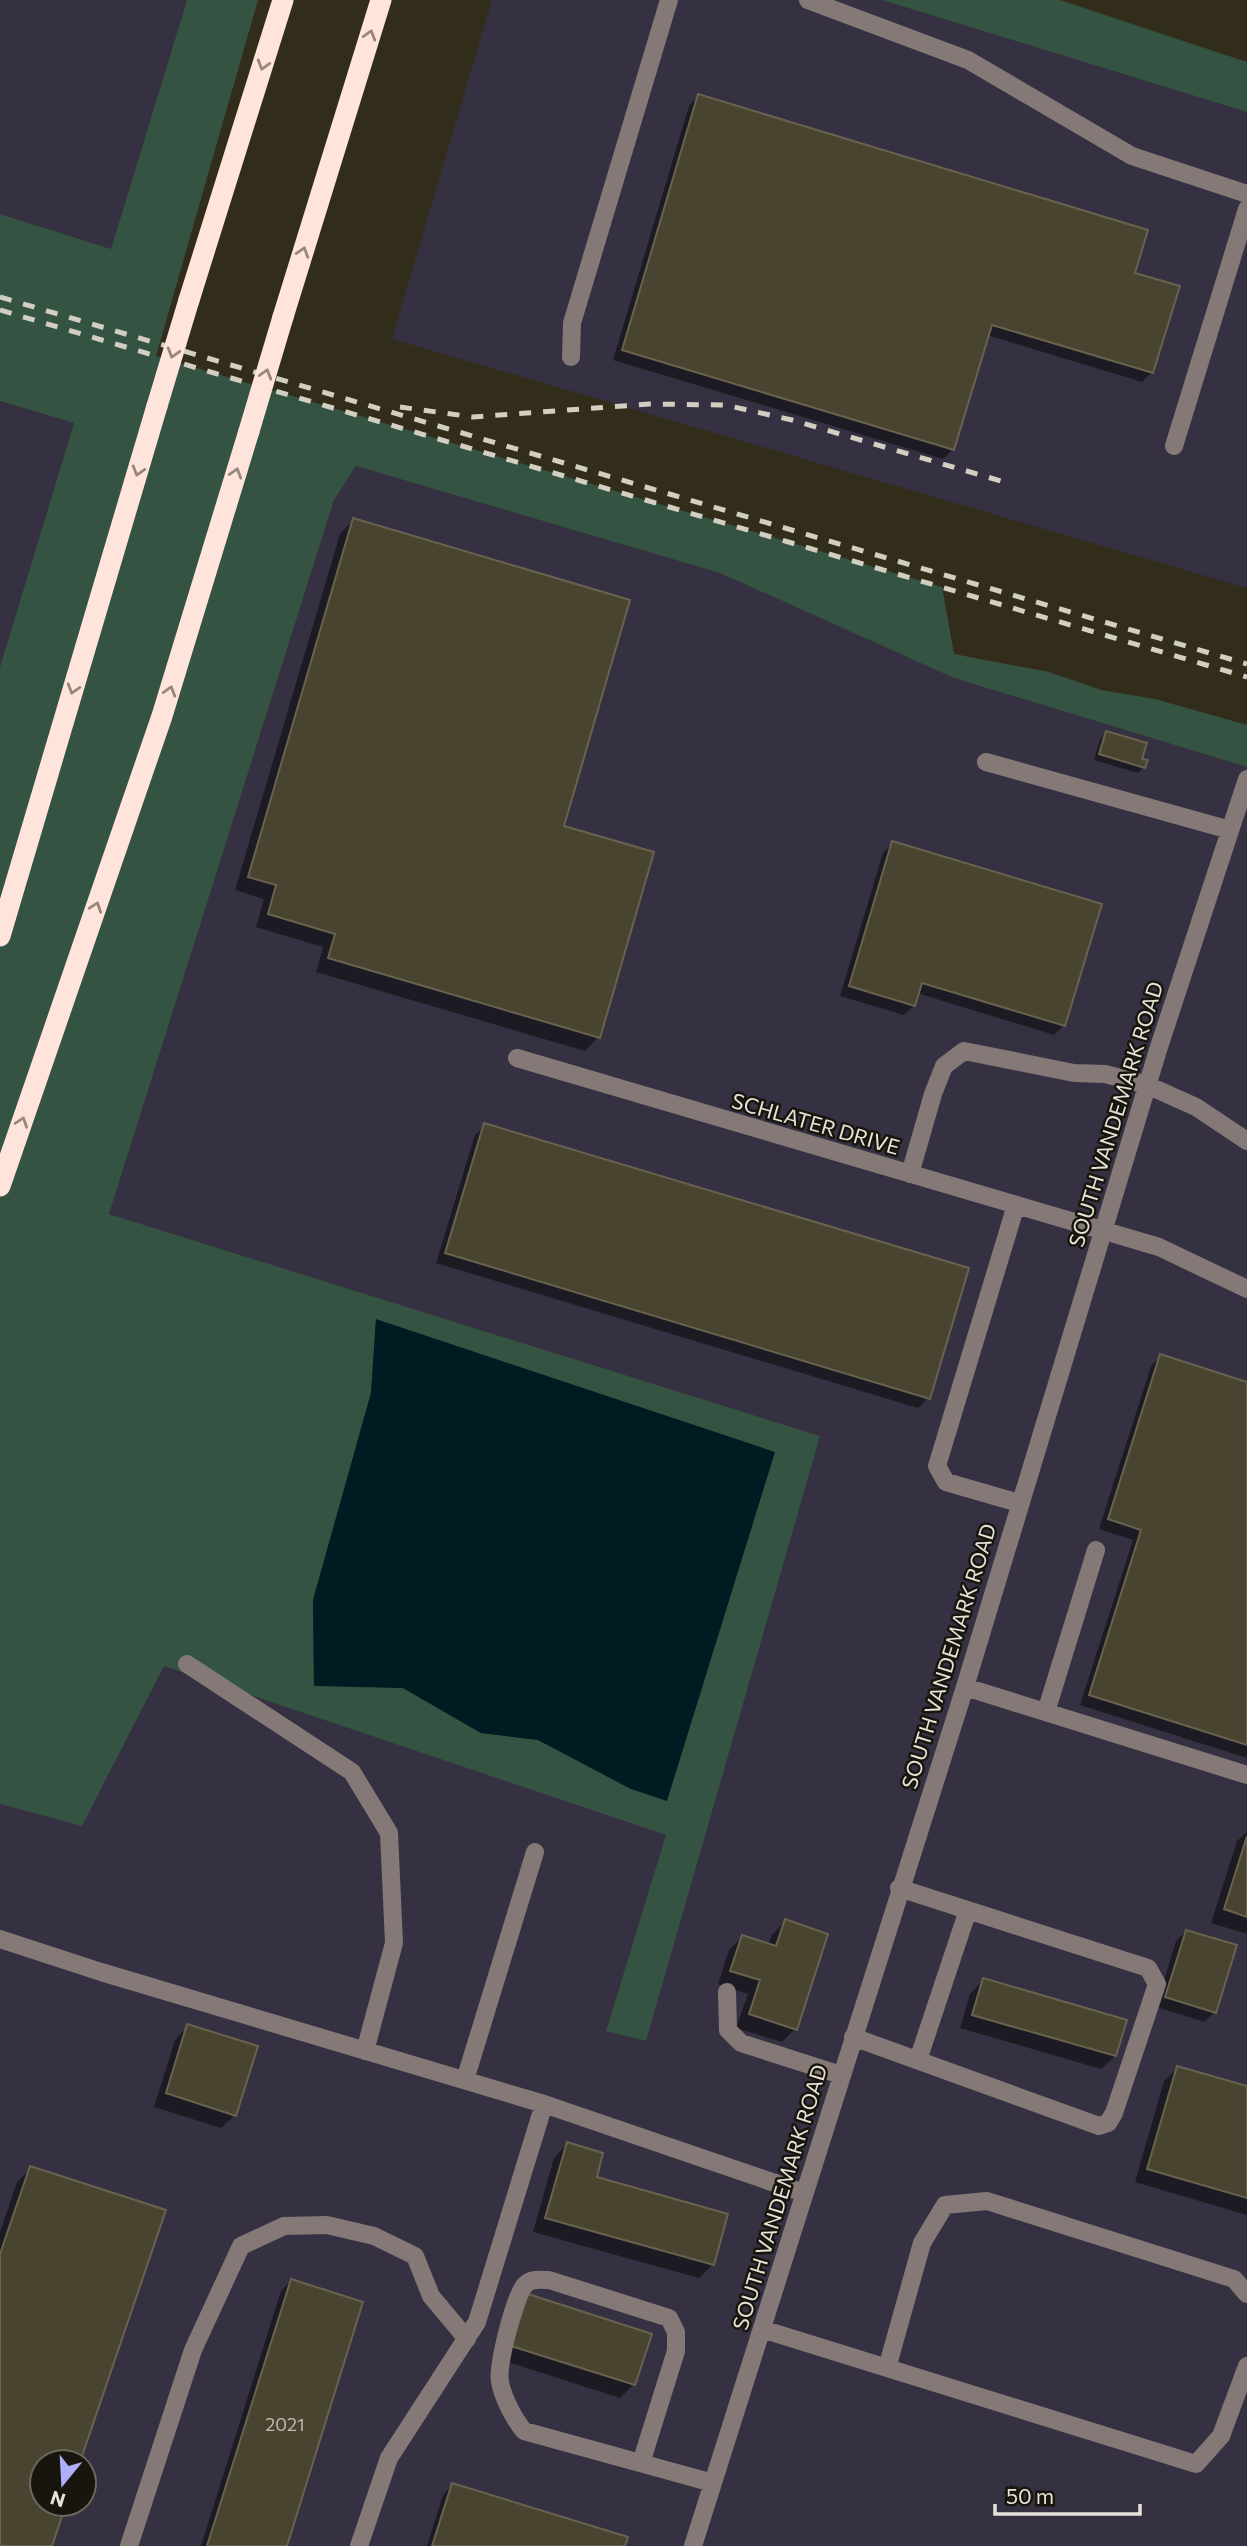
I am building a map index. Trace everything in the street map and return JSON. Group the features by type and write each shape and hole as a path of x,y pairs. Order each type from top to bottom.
{"highway":[{"path":"0,936 189,300 283,0"},
{"path":"0,1186 162,716 381,0"}],"street":[{"path":"571,357 572,323 669,0"},
{"path":"808,0 968,60 1132,156 1247,194"},
{"path":"1174,446 1247,209"},
{"path":"986,762 1230,830"},
{"name":"SOUTH VANDEMARK ROAD","path":"693,2546 965,1686 1147,1085 1230,830 1242,807 1247,779"},
{"path":"910,1174 944,1066 964,1051 1074,1073 1105,1074 1147,1085 1196,1107 1247,1140"},
{"name":"SCHLATER DRIVE","path":"517,1058 1158,1247 1247,1289"},
{"path":"1016,1205 937,1466 946,1482 1019,1503"},
{"path":"1046,1712 1097,1550"},
{"path":"187,1664 352,1772 388,1833 394,1943 365,2050"},
{"path":"965,1686 1247,1775"},
{"path":"465,2080 536,1852"},
{"path":"853,2037 1099,2126 1108,2123 1114,2113 1157,1984 1148,1968 899,1888"},
{"path":"918,2060 968,1910"},
{"path":"0,1938 101,1972 544,2104 804,2193"},
{"path":"727,1992 728,2030 741,2043 841,2075"},
{"path":"359,2546 389,2458 477,2322 544,2104"},
{"path":"887,2368 922,2243 945,2205 987,2201 1234,2279 1247,2294"},
{"path":"129,2546 193,2350 241,2246 284,2226 327,2225 374,2236 415,2256 431,2296 467,2339"},
{"path":"641,2463 676,2351 676,2332 669,2318 549,2280 534,2279 524,2286 501,2350 500,2381 517,2422 524,2431 713,2483"},
{"path":"762,2329 1196,2463 1222,2436 1247,2366"}],"shaded area":[{"path":"0,0 187,0 111,249 0,214"},
{"path":"492,0 882,0 1247,112 1247,588 392,339"},
{"path":"0,401 74,423 0,667"},
{"path":"356,466 720,573 954,678 1247,767 1247,2546 0,2546 0,1804 82,1825 164,1666 667,1835 606,2030 820,1436 109,1214 334,500"}],"green space":[{"path":"187,0 258,0 156,356 942,587 954,654 1049,672 1101,690 1155,699 1247,725 1247,767 954,678 720,573 356,466 334,500 109,1214 820,1436 646,2041 606,2031 666,1835 164,1666 82,1826 0,1804 0,667 74,423 0,401 0,214 111,249","holes":["376,1319 631,1789 538,1740 481,1733 403,1688 314,1685 313,1600 371,1393"]},
{"path":"882,0 1060,0 1247,62 1247,112"}],"water":[{"path":"376,1319 775,1452 667,1801 631,1789 538,1740 481,1733 403,1688 314,1686 313,1600 371,1393"}],"building":[{"path":"698,94 1148,230 1135,273 1180,286 1153,373 992,325 954,450 622,350"},
{"path":"353,518 630,600 564,826 654,852 600,1038 328,958 335,934 268,914 276,885 248,877"},
{"path":"1106,731 1147,743 1142,759 1148,760 1145,768 1099,754"},
{"path":"892,841 1102,904 1065,1026 922,983 915,1006 849,986"},
{"path":"484,1123 969,1268 930,1399 445,1253"},
{"path":"1160,1354 1247,1382 1247,1745 1089,1695 1141,1530 1108,1519"},
{"path":"1247,1836 1247,1917 1224,1909"},
{"path":"785,1919 828,1934 797,2030 749,2014 760,1980 730,1971 742,1935 776,1946"},
{"path":"1186,1930 1237,1945 1216,2013 1165,1997"},
{"path":"983,1978 1127,2020 1116,2056 972,2015"},
{"path":"187,2024 258,2046 236,2116 166,2093"},
{"path":"1177,2066 1247,2086 1247,2198 1147,2169"},
{"path":"567,2142 603,2153 597,2177 728,2214 714,2265 545,2218"},
{"path":"30,2166 166,2210 85,2448 28,2448 28,2518 61,2518 52,2546 0,2546 0,2254"},
{"path":"291,2279 363,2302 287,2546 207,2546"},
{"path":"528,2294 652,2334 635,2385 511,2346"},
{"path":"452,2483 628,2537 625,2546 432,2546"}],"railway":[{"path":"0,297 1247,664"},
{"path":"0,310 1247,677"},
{"path":"400,407 473,417 649,404 725,405 792,420 1001,481"}]}
